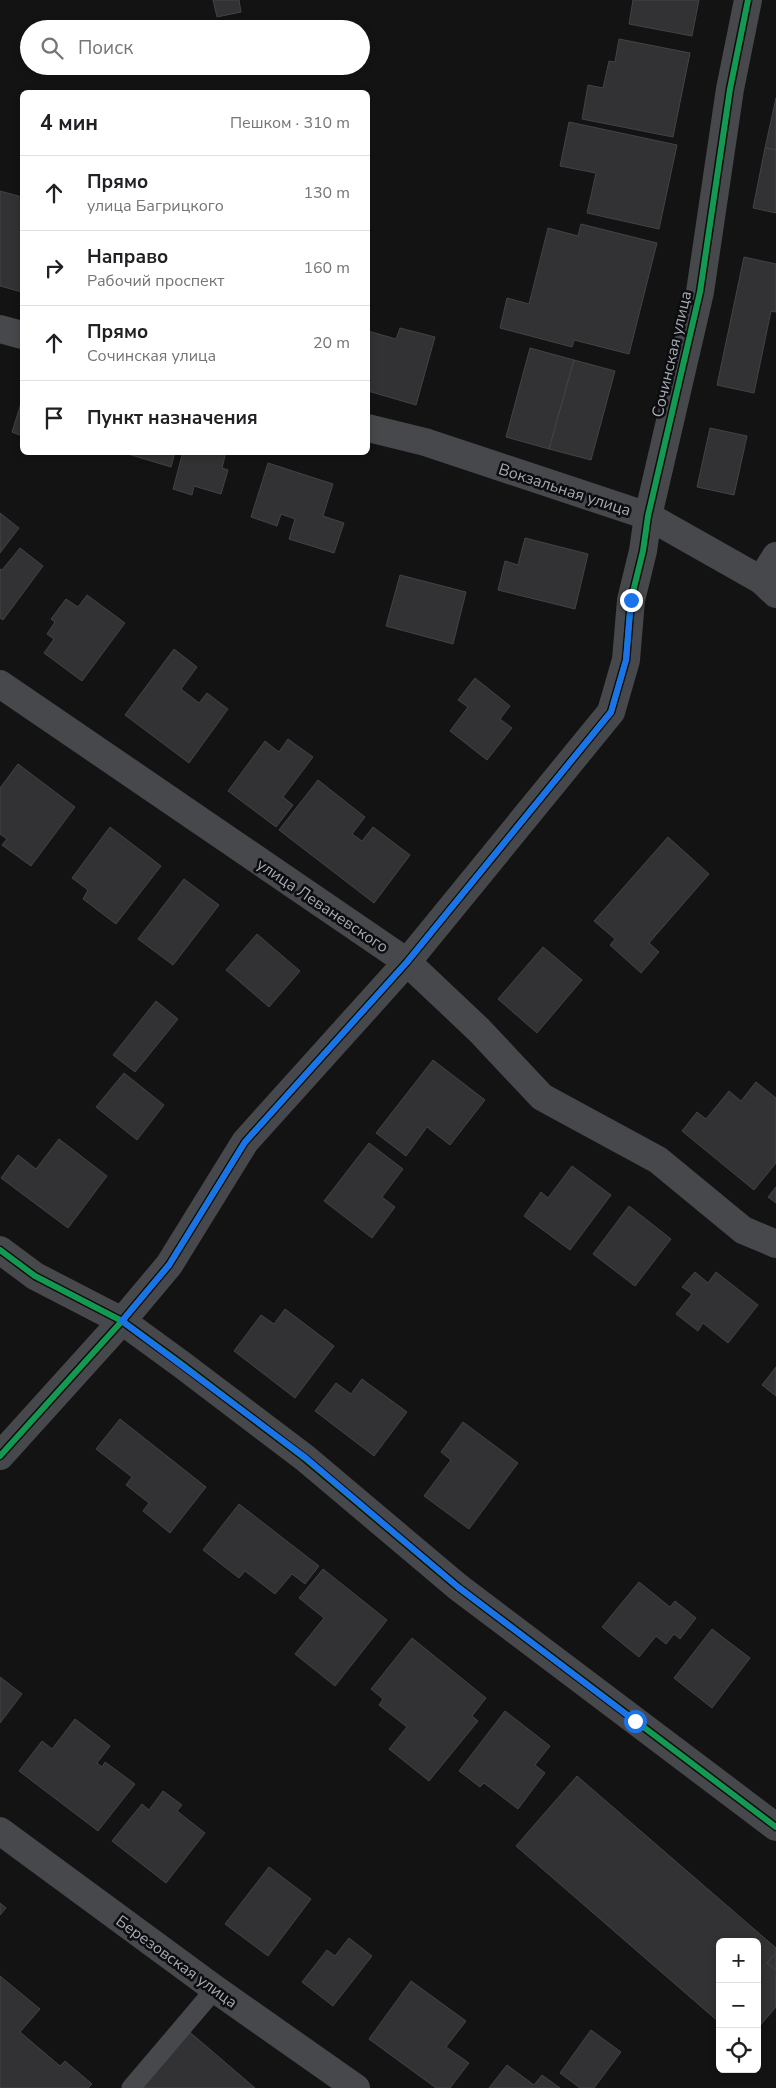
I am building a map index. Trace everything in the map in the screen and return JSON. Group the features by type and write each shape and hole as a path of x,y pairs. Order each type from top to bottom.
{"street":[{"name":"Сочинская улица","path":"407,962 611,712 626,660 631,600 643,551 648,516 700,292 730,89 748,0"},
{"path":"0,329 20,334"},
{"name":"Вокзальная улица","path":"370,428 425,442 648,516 768,587"},
{"path":"768,587 776,556"},
{"name":"улица Леваневского","path":"0,684 407,962 479,1030 542,1097 658,1160 743,1230 776,1244"},
{"path":"0,1456 122,1321 169,1265 245,1142 407,962"},
{"path":"0,1250 35,1276 122,1321 306,1458 458,1587 776,1827"},
{"name":"Березовская улица","path":"0,1831 215,1989 356,2088"}],"lane":[{"path":"131,2088 215,1989"}],"building":[{"path":"213,0 239,0 241,12 217,17"},
{"path":"633,0 699,0 692,36 629,24"},
{"path":"619,39 690,53 673,137 582,119 588,85 603,88 609,61 615,62"},
{"path":"776,98 776,150 765,148"},
{"path":"569,122 677,145 659,229 587,213 596,173 560,166"},
{"path":"765,148 776,150 776,213 753,208"},
{"path":"0,191 20,196 20,291 0,286"},
{"path":"581,224 657,243 629,354 574,340 572,347 500,328 507,298 529,304 548,228 578,236"},
{"path":"744,257 776,264 776,312 771,311 754,393 717,385"},
{"path":"400,328 435,337 416,405 370,392 370,332 396,339"},
{"path":"530,348 574,360 549,449 506,437"},
{"path":"574,360 615,371 591,460 549,449"},
{"path":"20,406 20,435 12,432"},
{"path":"710,428 747,436 734,495 697,487"},
{"path":"131,455 174,455 171,467"},
{"path":"182,455 225,455 222,468 228,470 221,494 194,486 192,495 173,489"},
{"path":"268,463 333,484 323,516 344,523 334,553 289,539 295,519 281,514 277,526 251,517"},
{"path":"0,513 19,528 0,553"},
{"path":"525,538 588,554 575,609 498,590 505,561 518,565"},
{"path":"20,548 43,566 3,620 0,618 0,569 2,570"},
{"path":"400,575 466,592 453,644 386,626"},
{"path":"87,595 125,623 82,681 44,653 54,639 47,634 55,622 51,619 66,599 78,607"},
{"path":"174,649 197,667 181,689 199,703 207,693 228,709 189,763 125,715"},
{"path":"475,678 510,706 500,719 512,728 487,760 450,731 468,707 458,700"},
{"path":"288,739 313,757 283,797 293,805 276,827 228,791 265,741 279,752"},
{"path":"18,764 75,807 31,866 2,845 7,839 0,834 0,788"},
{"path":"318,780 365,817 352,834 362,841 373,827 410,855 374,903 279,830"},
{"path":"110,827 161,866 116,924 83,899 88,890 72,878"},
{"path":"668,837 709,874 649,943 659,952 641,973 610,945 615,939 594,921"},
{"path":"184,879 219,905 173,965 138,939"},
{"path":"257,934 300,971 269,1007 226,970"},
{"path":"543,947 582,980 537,1033 498,999"},
{"path":"156,1001 178,1019 135,1072 113,1055"},
{"path":"433,1060 485,1100 450,1145 427,1127 406,1156 376,1133"},
{"path":"124,1073 164,1105 137,1140 96,1107"},
{"path":"756,1082 776,1098 776,1163 754,1190 682,1131 697,1112 706,1119 729,1091 741,1101"},
{"path":"59,1139 107,1176 68,1228 1,1178 18,1155 36,1169"},
{"path":"369,1143 403,1169 382,1197 395,1207 372,1238 324,1201"},
{"path":"572,1166 611,1195 570,1250 524,1216 541,1192 548,1198"},
{"path":"776,1187 776,1203 768,1197"},
{"path":"629,1206 671,1239 635,1286 593,1254"},
{"path":"695,1272 708,1283 716,1272 758,1305 728,1343 703,1323 698,1331 676,1314 692,1294 682,1287"},
{"path":"285,1309 334,1346 295,1398 234,1351 261,1315 274,1324"},
{"path":"776,1367 776,1396 762,1385"},
{"path":"362,1379 407,1412 374,1456 315,1411 336,1383 351,1394"},
{"path":"120,1419 206,1487 170,1533 143,1511 149,1503 126,1485 132,1477 96,1449"},
{"path":"463,1422 518,1463 469,1529 424,1496 451,1460 441,1452"},
{"path":"239,1504 319,1566 305,1584 292,1574 275,1594 245,1571 239,1578 203,1550"},
{"path":"323,1569 387,1620 335,1686 295,1654 324,1618 299,1598"},
{"path":"639,1582 670,1607 675,1601 696,1618 680,1639 674,1634 666,1644 656,1636 639,1657 602,1627"},
{"path":"712,1629 750,1658 712,1708 674,1678"},
{"path":"412,1638 486,1698 472,1716 478,1721 429,1781 389,1749 407,1727 379,1705 383,1699 371,1689"},
{"path":"0,1677 22,1694 0,1723"},
{"path":"505,1711 550,1746 535,1765 545,1773 518,1809 484,1783 480,1787 459,1771"},
{"path":"75,1719 110,1746 97,1763 102,1767 105,1762 135,1784 98,1831 19,1771 42,1741 52,1749"},
{"path":"577,1776 776,1948 776,1953 767,1963 776,1970 776,2007 761,2024 761,1938 716,1938 716,2020 516,1846"},
{"path":"163,1791 182,1805 177,1811 205,1833 166,1883 112,1841 142,1804 149,1810"},
{"path":"269,1867 311,1899 268,1956 225,1924"},
{"path":"0,1903 6,1908 0,1915"},
{"path":"349,1938 372,1956 333,2006 302,1982 327,1950 335,1956"},
{"path":"776,1953 776,1970 767,1963"},
{"path":"0,1976 40,2009 20,2032 60,2066 65,2061 92,2084 88,2088 0,2088"},
{"path":"411,1981 466,2021 446,2047 469,2063 450,2088 436,2088 369,2039"},
{"path":"178,2022 255,2088 122,2088"},
{"path":"591,2030 621,2052 594,2088 580,2088 560,2073"},
{"path":"507,2065 534,2085 542,2075 560,2088 489,2088"}],"cycle path":[{"path":"0,1456 122,1321 169,1265 245,1142 407,962 611,712 626,660 631,600 643,551 648,516 700,292 730,89 748,0"},
{"path":"0,1250 35,1276 122,1321 181,1364 305,1458 458,1587 776,1827"}],"route":[{"path":"631,600 626,660 611,712 407,962 245,1142 169,1265 122,1321 306,1458 458,1587 635,1721"}]}
